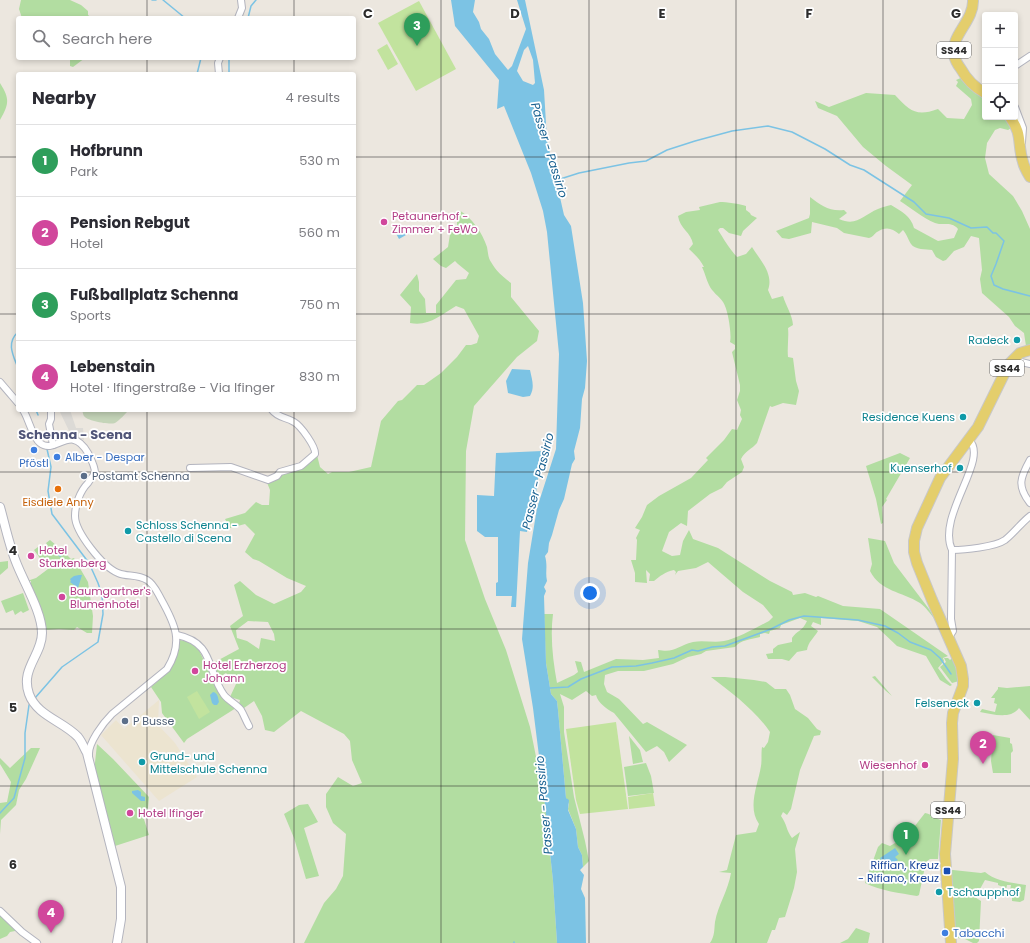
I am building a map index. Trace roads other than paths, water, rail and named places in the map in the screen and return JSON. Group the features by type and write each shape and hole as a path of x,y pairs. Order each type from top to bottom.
{"main road":[{"name":"SS44","path":"973,0 973,7 970,16 955,41 953,54 971,84 982,91"},
{"path":"1012,120 1018,131 1024,166 1030,177"},
{"name":"SS44","path":"950,943 945,854 953,752 953,713 960,696 964,679 961,666 917,563 914,552 914,541 917,528 940,478 969,440 980,422 1007,368 1020,353 1030,350"}],"street":[{"path":"239,16 242,8 241,0"},
{"path":"1018,64 1030,56"},
{"path":"219,60 219,72"},
{"path":"1018,115 1023,128 1021,149"},
{"path":"1013,360 1030,364"},
{"path":"0,382 16,401"},
{"path":"24,412 37,441 41,444 51,445 72,439 83,445 94,465 95,473 84,488 77,504 75,516 79,532 113,571 124,575 141,577 152,584 175,626 177,635 172,661 166,669 104,722 89,747 90,765"},
{"path":"51,412 49,426 51,445"},
{"path":"190,468 231,468 268,480 277,476 280,472 301,466 315,454 313,445 295,422 277,416 274,412"},
{"path":"949,637 953,631 951,619 952,550 949,544 949,527 974,457 973,445 969,440"},
{"path":"1030,460 1022,475 1020,487 1030,503"},
{"path":"0,507 14,557 39,617 42,632 40,646 29,668 28,688 31,697 46,715 76,736 82,743 90,765 121,887 121,919 117,943"},
{"path":"952,550 965,550 998,543 1004,540 1030,516"},
{"path":"177,635 188,637 201,648 209,659 215,681 225,696 240,709 249,726"},
{"path":"82,743 95,738"},
{"path":"0,911 22,932 37,943"}],"water":[{"name":"Passer - Passirio","path":"451,0 475,0 473,12 481,29 489,39 495,54 508,70 512,66 526,29 517,0 525,0 544,90 547,140 564,215 571,226 583,303 587,361 580,428 574,451 575,459 572,464 564,499 549,543 548,552 545,556 547,581 544,587 546,591 544,596 546,663 551,694 557,701 566,798 569,800 568,810 576,829 578,847 582,855 583,867 580,870 584,875 581,889 585,898 586,943 557,943 553,881 544,796 533,708 522,639 528,563 537,508 556,449 559,354 547,232 543,211 531,173 504,106 497,109 499,80 455,26","holes":["528,46 533,60 535,83 533,85 523,81 517,71 524,50"]},
{"path":"400,225 406,235 399,239 393,228"},
{"path":"512,369 530,370 533,386 530,396 523,397 508,393 506,381"},
{"path":"542,451 536,493 527,532 520,531 516,607 511,607 512,596 496,596 496,583 498,582 498,537 485,537 477,531 477,495 494,496 496,453"},
{"path":"56,546 63,554 60,557 53,553 52,549"},
{"path":"82,575 78,588 70,582 70,579"},
{"path":"213,692 216,693 218,697 219,702 217,705 212,703 210,695"},
{"path":"138,790 141,792 141,796 145,797 145,801 141,801 132,793 132,791"},
{"path":"895,848 899,854 895,857 898,860 886,868 880,858"}],"waterway":[{"path":"163,0 183,16"},
{"path":"248,16 251,6 256,0"},
{"path":"198,72 200,60"},
{"path":"229,60 229,72"},
{"name":"Passer - Passirio","path":"554,181 579,173 646,161 667,150 732,131 768,126 792,132 825,149 850,165 864,170 914,202 926,214 949,218 971,228 987,227 1004,241 991,276 994,285 1030,296"},
{"path":"16,334 11,345 16,362"},
{"path":"35,698 62,667 98,642 103,614 102,595 89,563 52,514 48,491 51,467 47,449"},
{"path":"550,688 568,687 581,679 612,667 636,666 674,658 692,650 698,651 712,647 725,646 771,629 789,620 804,616 858,620 885,626 910,642 931,650 940,658 951,674"},
{"path":"0,813 14,798 25,758 25,733 29,705 31,703"}],"place":[{"name":"Fußballplatz Schenna","path":"417,46"},
{"name":"Petaunerhof - Zimmer + FeWo","path":"384,222"},
{"name":"Radeck","path":"1017,340"},
{"name":"Residence Kuens","path":"963,417"},
{"name":"Pföstl","path":"34,450"},
{"name":"Alber - Despar","path":"57,457"},
{"name":"Kuenserhof","path":"960,468"},
{"name":"Postamt Schenna","path":"84,476"},
{"name":"Eisdiele Anny","path":"58,489"},
{"name":"Schloss Schenna - Castello di Scena","path":"128,531"},
{"name":"Hotel Starkenberg","path":"31,556"},
{"name":"Baumgartner's Blumenhotel","path":"62,597"},
{"name":"Hotel Erzherzog Johann","path":"195,671"},
{"name":"Felseneck","path":"977,703"},
{"name":"P Busse","path":"125,721"},
{"name":"Grund- und Mittelschule Schenna","path":"142,762"},
{"name":"Pension Rebgut","path":"983,764"},
{"name":"Wiesenhof","path":"925,765"},
{"name":"Hotel Ifinger","path":"130,813"},
{"name":"Hofbrunn","path":"906,855"},
{"name":"Riffian, Kreuz - Rifiano, Kreuz","path":"947,871"},
{"name":"Tschaupphof","path":"939,892"},
{"name":"Lebenstain","path":"51,933"},
{"name":"Tabacchi","path":"945,933"}],"district":[{"name":"Schenna - Scena","path":"75,434"}]}
